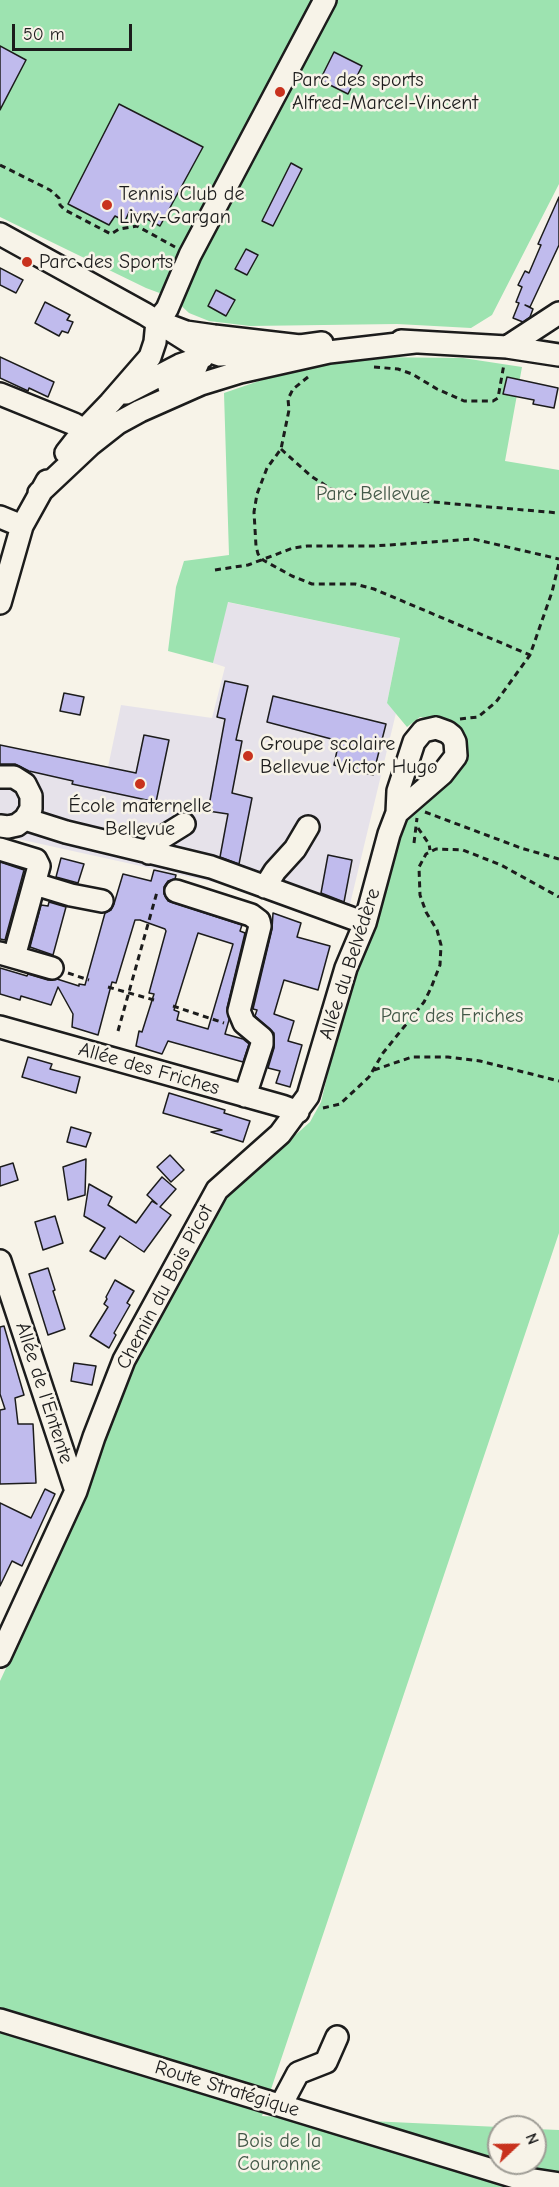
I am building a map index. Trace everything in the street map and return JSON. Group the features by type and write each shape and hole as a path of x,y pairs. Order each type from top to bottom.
{"street":[{"path":"0,603 22,526 39,493 87,437 110,403 150,357 155,342 157,321 173,298 190,255 325,0"},
{"path":"0,234 209,349 284,362"},
{"path":"507,348 559,313"},
{"path":"110,403 135,386 209,349 300,346 333,341 378,340 507,348 559,355"},
{"path":"87,437 165,399 232,374 328,352 415,342"},
{"path":"209,349 300,346"},
{"path":"87,437 137,401 181,382 209,349"},
{"path":"0,394 74,424 87,437"},
{"path":"0,518 22,526"},
{"path":"0,777 14,777 24,784 31,796 30,809 25,819 17,825 0,826"},
{"name":"Allée du Belvédère","path":"298,1112 308,1096 346,968 365,922 389,834 405,807"},
{"path":"25,819 66,832 212,867 365,922"},
{"path":"149,853 155,842 184,824"},
{"path":"265,887 295,849 308,827"},
{"path":"0,849 36,860 39,867 35,884 7,955 52,968"},
{"path":"35,884 71,895 102,901"},
{"path":"166,891 251,915 259,921 260,931 239,1011 244,1023 262,1038 262,1044 245,1096"},
{"name":"Allée des Friches","path":"0,1027 298,1112"},
{"name":"Chemin du Bois Picot","path":"0,1656 76,1491 124,1360 217,1190 280,1134 298,1112"},
{"name":"Allée de l'Entente","path":"0,1260 76,1491"},
{"name":"Route Stratégique","path":"0,2020 515,2177 559,2184"},
{"path":"281,2105 298,2073 326,2062 337,2037"}],"path":[{"path":"0,165 51,190 59,198 60,205 65,210 111,234 118,229 137,226 190,255"},
{"path":"368,367 389,368 412,374 464,401 493,401 498,398 507,348"},
{"path":"315,376 307,377 302,381 293,389 288,399 289,410 281,449 267,468 257,494 254,512 258,554 263,560 285,573 312,584 355,584 374,589 530,654"},
{"path":"281,449 311,476 331,489 364,496 559,513"},
{"path":"215,570 248,566 293,548 307,546 374,546 473,539 559,561 552,592 530,654 496,702 478,717"},
{"path":"405,807 415,805 424,812 521,848 559,859"},
{"path":"414,843 417,826 429,844 430,851"},
{"path":"321,1108 340,1104 374,1070 383,1053 424,1002 440,965 439,936 426,912 418,876 421,860 430,851 454,849 476,855 517,873 559,897"},
{"path":"118,1031 128,993 166,891"},
{"path":"108,987 154,1000"},
{"path":"173,1006 229,1024 244,1023"},
{"path":"374,1070 412,1057 441,1056 480,1061 559,1081"}],"shaded area":[{"name":"Groupe scolaire Bellevue Victor Hugo","path":"227,602 400,638 387,703 396,713 344,929 218,883 0,835 0,745 108,767 121,705 212,718 225,667 213,663"}],"green space":[{"name":"Parc des sports Alfred-Marcel-Vincent","path":"0,0 559,0 559,184 492,315 471,328 397,324 250,326 209,321 189,313 173,298 146,288 0,217"},
{"path":"367,357 463,358 522,367 505,461 559,470 559,1233 262,2116 487,2126 487,2175 547,2175 547,2130 559,2130 559,2187 0,2187 0,1681 84,1500 128,1368 217,1205 310,1122 321,1102 353,971 375,930 404,823 423,801 449,779 446,721 420,717 407,727 387,703 400,638 228,602 213,663 168,651 176,587 184,561 229,555 224,393 294,369"}],"building":[{"path":"0,46 26,60 0,110"},
{"path":"334,52 362,66 348,94 320,80"},
{"path":"119,104 203,147 160,226 130,210 125,221 115,216 109,225 68,204"},
{"path":"291,163 302,169 273,226 262,221"},
{"path":"559,197 559,245 530,307 525,305 533,309 530,317 523,322 513,318 522,287 518,285 525,271 529,273 541,245 538,244"},
{"path":"246,249 258,255 247,275 235,269"},
{"path":"0,268 23,280 16,293 0,285"},
{"path":"216,290 235,300 226,316 208,306"},
{"path":"45,302 70,315 67,320 73,322 68,333 62,331 59,336 35,323"},
{"path":"0,357 54,382 48,397 0,378"},
{"path":"507,377 558,388 554,408 533,404 534,400 503,394"},
{"path":"225,681 248,686 236,740 242,741 232,793 252,798 239,864 220,857 228,814 208,811 225,719 217,717"},
{"path":"64,693 84,697 80,715 60,711"},
{"path":"273,696 386,724 373,775 334,765 339,741 267,722"},
{"path":"144,735 169,740 156,802 72,784 73,781 29,771 15,764 0,764 0,745 136,773"},
{"path":"328,855 352,860 344,902 321,893"},
{"path":"61,858 84,864 78,883 56,877"},
{"path":"0,862 24,870 5,940 0,939"},
{"path":"154,870 176,875 175,879 168,881 164,887 164,894 168,901 242,925 240,931 245,933 227,1008 229,1020 225,1034 243,1039 249,1044 243,1062 168,1041 162,1054 136,1046 139,1031 142,1032 154,994 149,993 166,931 140,920 135,920 116,983 112,982 98,1035 72,1027 73,1014 58,987 51,1005 21,996 20,1000 0,994 0,968 27,976 28,974 79,986 79,984 85,985 105,913 111,910 114,904 123,874 151,881","holes":["198,933 233,944 208,1029 177,1020 179,1012 174,1010"]},
{"path":"49,902 66,907 53,955 30,947 41,905 48,906"},
{"path":"273,913 301,923 297,937 330,946 318,990 284,980 274,1014 294,1021 288,1041 302,1045 290,1087 276,1083 280,1071 268,1068 274,1048 274,1033 255,1016 257,1010 253,1009 272,929"},
{"path":"28,1057 52,1064 50,1069 80,1077 76,1093 22,1077"},
{"path":"169,1093 225,1110 224,1113 250,1121 243,1142 211,1132 222,1130 163,1113"},
{"path":"71,1127 91,1133 86,1147 67,1142"},
{"path":"170,1155 184,1170 171,1182 157,1167"},
{"path":"86,1159 85,1195 68,1200 63,1167"},
{"path":"13,1163 18,1180 0,1186 0,1167"},
{"path":"162,1177 176,1189 160,1207 171,1215 144,1252 120,1236 105,1259 90,1251 105,1228 84,1216 89,1184 112,1197 108,1205 136,1223 152,1201 157,1204 147,1195"},
{"path":"55,1216 63,1243 43,1250 35,1222"},
{"path":"48,1268 65,1329 48,1335 29,1274"},
{"path":"115,1280 134,1291 127,1303 130,1305 114,1333 116,1335 109,1348 90,1336 108,1307 104,1304"},
{"path":"4,1326 24,1395 15,1398 18,1424 33,1424 36,1483 0,1484 0,1410 5,1409 0,1394 0,1327"},
{"path":"74,1363 96,1366 92,1385 71,1381"},
{"path":"45,1489 55,1494 22,1566 12,1561 0,1586 0,1503 31,1518"}],"place":[{"name":"Parc des sports Alfred-Marcel-Vincent","path":"280,92"},
{"name":"Tennis Club de Livry-Gargan","path":"107,205"},
{"name":"Parc des Sports","path":"27,262"},
{"name":"Groupe scolaire Bellevue Victor Hugo","path":"248,756"},
{"name":"École maternelle Bellevue","path":"140,784"}],"park label":[{"name":"Parc Bellevue","path":"373,494"},
{"name":"Parc des Friches","path":"452,1016"},
{"name":"Bois de la Couronne","path":"279,2152"}]}
